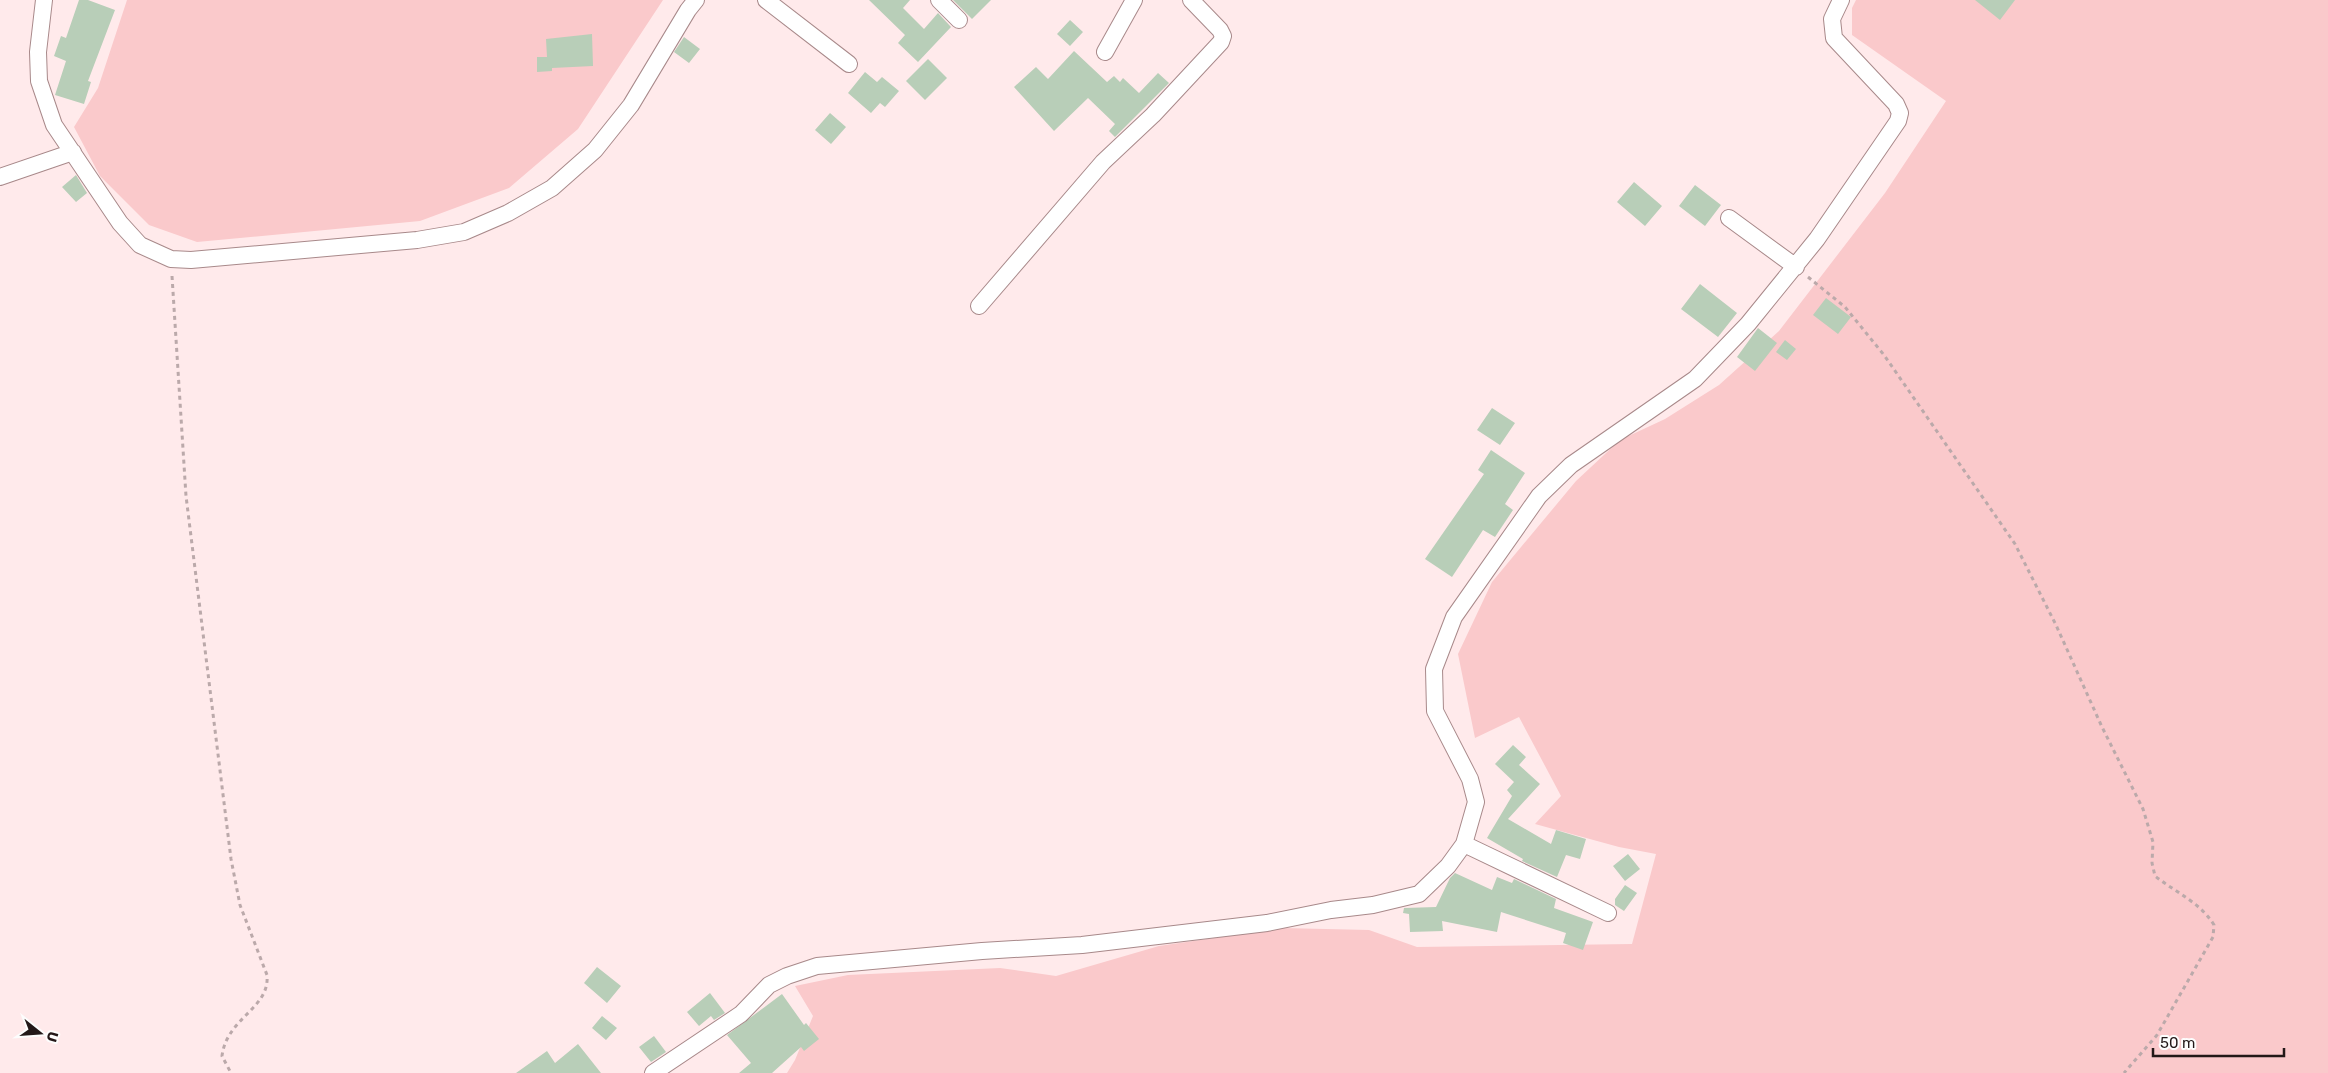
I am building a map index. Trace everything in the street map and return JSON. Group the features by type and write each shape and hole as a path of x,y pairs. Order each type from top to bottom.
{"street":[{"path":"44,0 38,52 39,81 54,125 120,222 140,246 171,259 208,259 417,240 464,232 508,213 552,188 595,150 631,105 688,10 696,0"},
{"path":"766,0 849,64"},
{"path":"939,0 959,20"},
{"path":"1105,52 1134,0"},
{"path":"980,306 1103,162 1153,115 1221,42 1220,30 1191,0"},
{"path":"653,1073 741,1014 769,984 818,966 982,950 1082,945 1267,924 1331,910 1373,905 1419,894 1448,866 1464,844 1476,802 1474,791 1435,710 1434,668 1454,617 1539,496 1571,465 1695,378 1748,324 1817,239 1898,121 1900,113 1896,104 1834,38 1832,18 1841,0"},
{"path":"0,177 73,152"},
{"path":"1729,218 1796,267"},
{"path":"1464,844 1608,913"}],"path":[{"path":"171,259 186,496 231,859 240,905 267,975 266,989 261,1000 238,1021 226,1041 222,1056 231,1073"},
{"path":"1796,267 1845,307 1879,348 2014,544 2056,625 2102,727 2143,809 2153,842 2152,863 2155,876 2187,898 2206,914 2214,925 2213,936 2157,1035 2124,1073"}],"shaded area":[{"path":"127,0 663,0 578,129 509,188 420,221 197,242 149,225 100,176 74,127 98,88"},
{"path":"1856,0 2328,0 2328,1073 787,1073 795,1060 813,1016 795,986 848,975 1000,968 1056,976 1159,946 1282,928 1369,930 1417,947 1632,944 1656,854 1619,847 1535,824 1561,796 1519,717 1475,738 1458,654 1492,582 1576,481 1620,440 1665,419 1719,385 1779,331 1885,193 1946,101 1852,35 1852,8"}],"building":[{"path":"79,0 88,0 115,10 88,81 91,82 84,104 55,95 66,61 54,56 61,36 66,38"},
{"path":"869,0 910,0 903,8 924,29 938,13 951,27 918,62 898,43 905,35"},
{"path":"953,0 991,0 972,19"},
{"path":"1975,0 2015,0 2000,20"},
{"path":"1070,20 1083,32 1070,46 1057,34"},
{"path":"592,34 593,66 552,68 552,71 537,72 537,57 547,57 546,39"},
{"path":"684,37 700,49 689,63 674,52"},
{"path":"1074,51 1107,82 1114,76 1120,82 1123,78 1139,93 1158,73 1169,83 1115,137 1109,131 1115,124 1088,98 1054,131 1014,87 1036,67 1048,79"},
{"path":"928,59 947,78 925,100 906,81"},
{"path":"865,72 877,82 882,77 899,91 885,107 880,103 871,113 848,93"},
{"path":"830,113 846,127 831,144 815,130"},
{"path":"76,175 87,193 76,202 62,187"},
{"path":"1634,182 1662,206 1645,226 1617,202"},
{"path":"1695,185 1721,205 1705,226 1679,206"},
{"path":"1700,284 1737,313 1718,337 1681,309"},
{"path":"1826,298 1851,317 1838,334 1813,315"},
{"path":"1758,328 1777,343 1755,371 1737,357"},
{"path":"1785,340 1796,349 1787,360 1776,352"},
{"path":"1492,408 1515,423 1500,445 1477,430"},
{"path":"1491,450 1525,473 1505,504 1513,510 1495,537 1483,530 1452,577 1425,559 1484,474 1478,470"},
{"path":"1513,745 1526,757 1519,765 1540,784 1508,819 1551,844 1556,830 1586,839 1580,859 1566,855 1557,877 1522,861 1523,859 1487,838 1512,796 1507,790 1514,782 1495,764"},
{"path":"1628,854 1640,869 1625,881 1613,866"},
{"path":"1455,873 1492,890 1497,877 1512,883 1514,879 1556,899 1554,908 1593,922 1583,950 1563,943 1566,933 1501,912 1497,932 1442,921 1443,931 1410,932 1409,914 1403,913 1404,908 1436,907 1450,878"},
{"path":"1625,885 1637,893 1624,911 1615,905 1615,899"},
{"path":"597,967 621,986 607,1003 584,983"},
{"path":"710,993 725,1013 714,1020 711,1016 699,1026 687,1012"},
{"path":"782,994 804,1025 806,1023 819,1039 804,1051 801,1047 772,1073 739,1073 751,1063 727,1035"},
{"path":"602,1016 617,1028 606,1040 592,1028"},
{"path":"654,1036 666,1052 651,1062 639,1047"},
{"path":"578,1044 601,1073 516,1073 547,1051 555,1063"}]}
